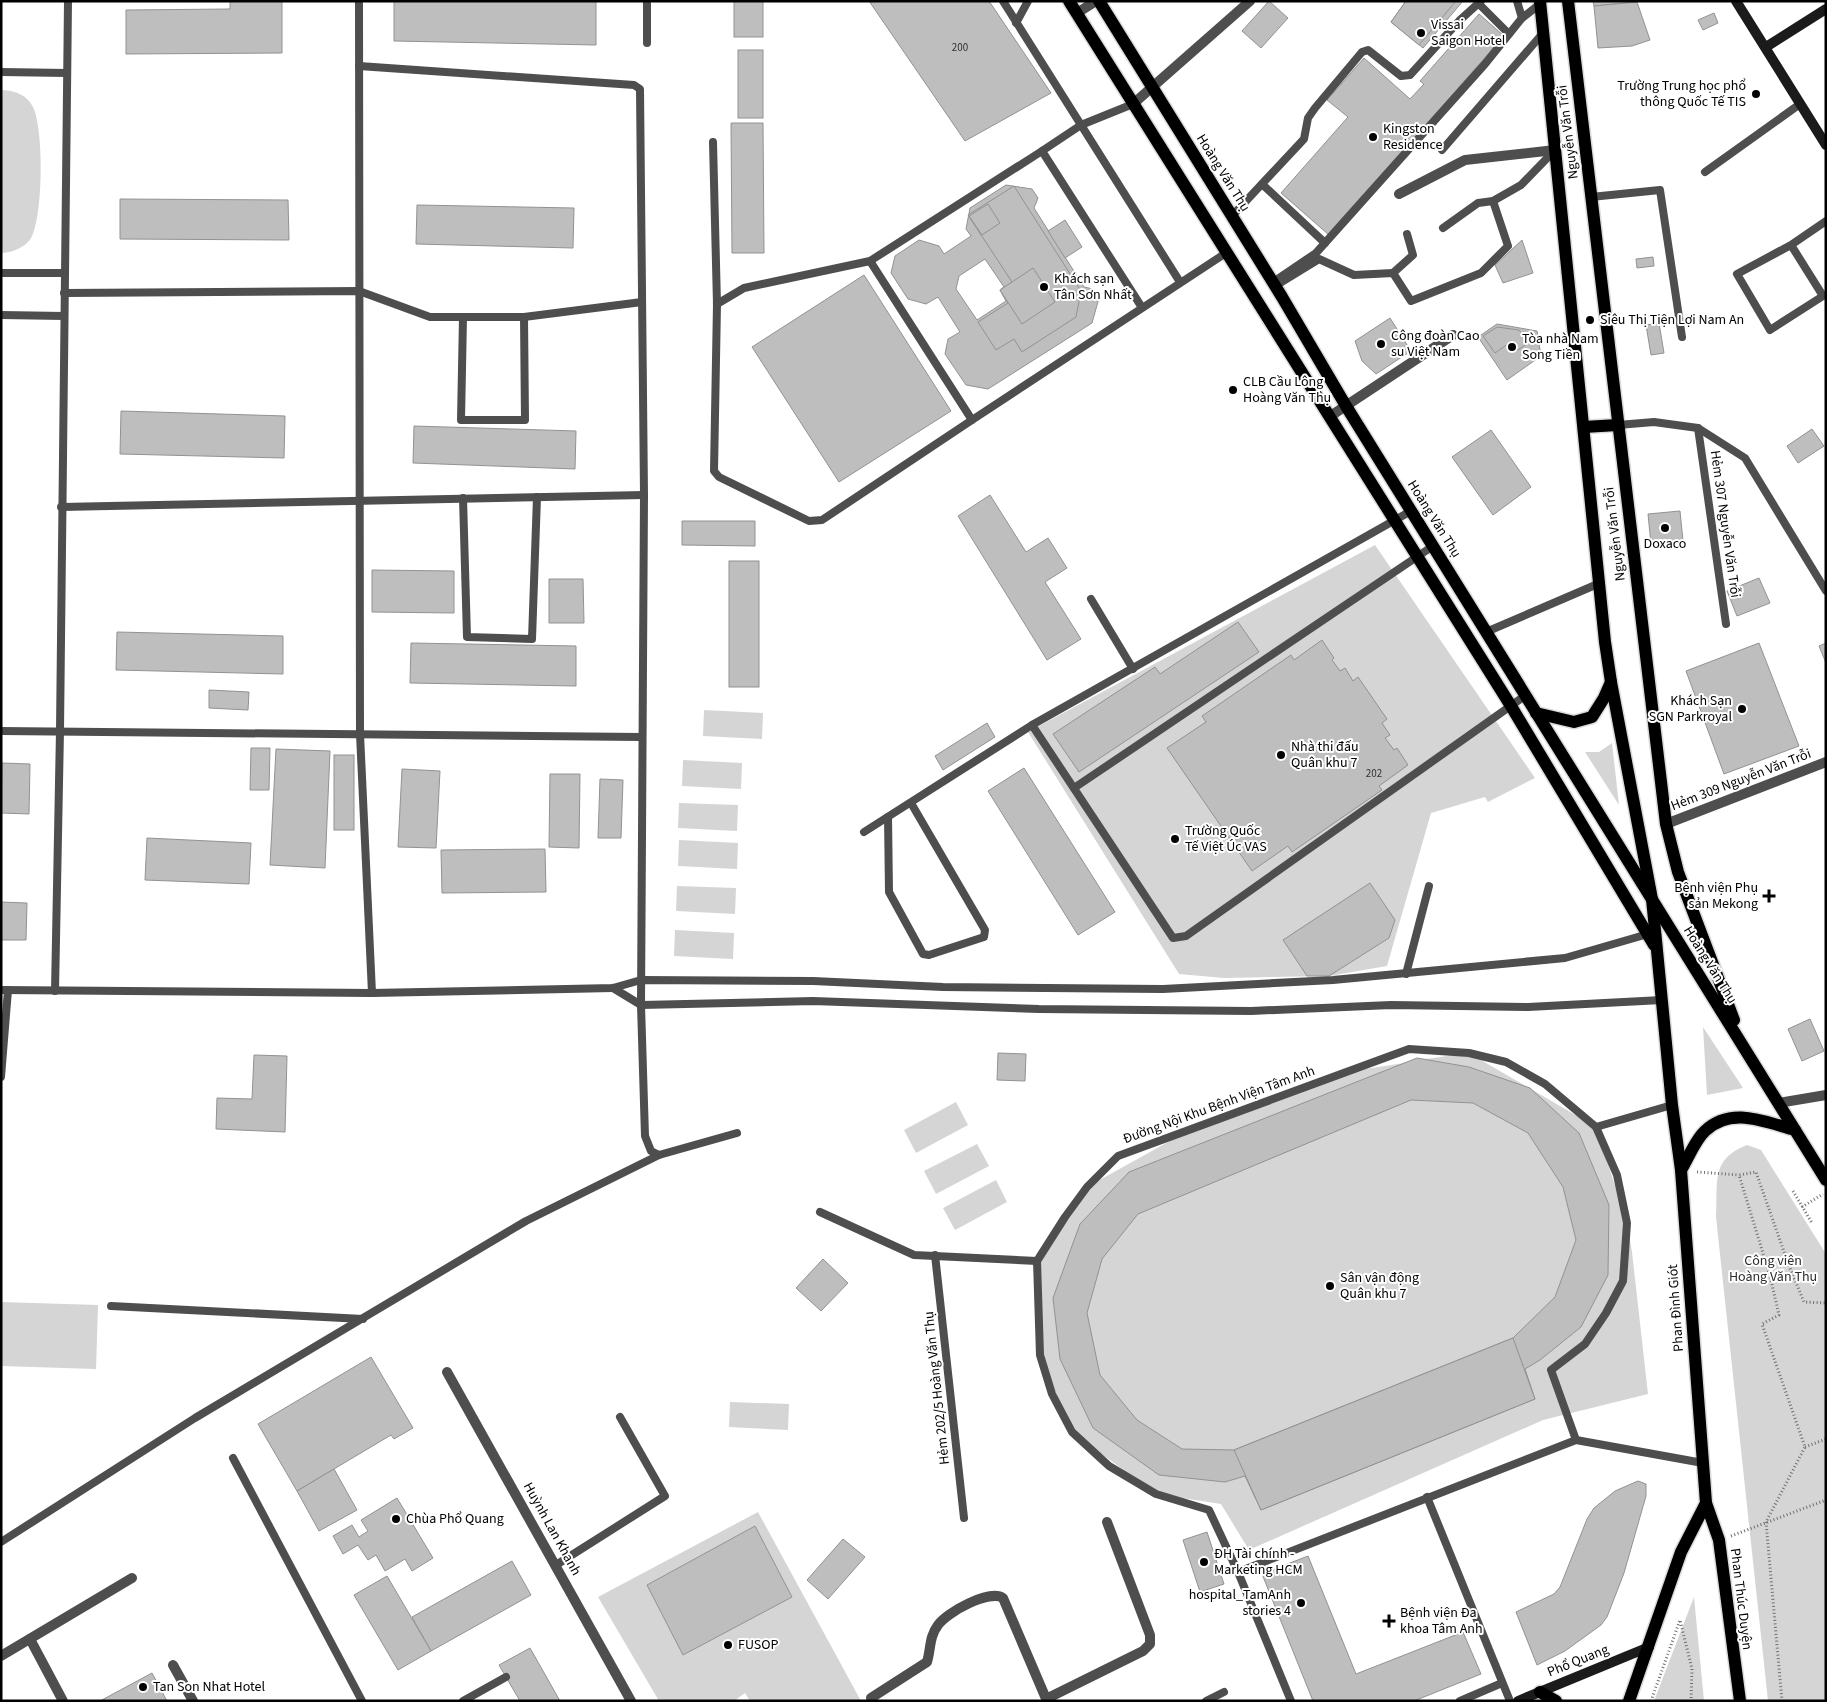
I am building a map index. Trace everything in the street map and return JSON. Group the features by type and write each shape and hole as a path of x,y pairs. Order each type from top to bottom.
{"main road":[{"path":"1070,1 1511,706 1656,950"},
{"name":"Hoàng Văn Thụ","path":"1098,1 1274,284 1432,546 1746,1050"},
{"name":"Nguyễn Văn Trỗi","path":"1568,1 1666,824 1678,872 1695,921 1746,1050"},
{"name":"Nguyễn Văn Trỗi","path":"1540,3 1610,682 1652,899"},
{"path":"1584,427 1618,425"},
{"path":"1536,713 1574,722 1592,718 1604,698 1610,682"},
{"name":"Phan Đình Giót","path":"1652,899 1672,1106 1681,1170 1706,1503"},
{"path":"1746,1050 1826,1180"},
{"path":"1681,1170 1704,1131 1722,1120 1742,1115 1795,1130"},
{"path":"1630,1701 1681,1552 1706,1503"},
{"name":"Phan Thúc Duyện","path":"1706,1503 1719,1540 1738,1701"},
{"path":"1540,1692 1556,1701"}],"street":[{"path":"1077,13 1098,1"},
{"path":"1133,104 1250,1"},
{"path":"1736,1 1825,143"},
{"path":"1766,47 1826,9"},
{"path":"1398,194 1465,160 1555,150"},
{"path":"1329,417 1453,335"},
{"name":"Hẻm 309 Nguyễn Văn Trỗi","path":"1666,824 1826,762"},
{"path":"1778,1103 1826,1095"},
{"name":"Huỳnh Lan Khanh","path":"447,1372 632,1701"},
{"path":"871,1698 928,1662 930,1640 938,1624 955,1611 976,1600 995,1594 1004,1598 1047,1700 1142,1651 1150,1644 1150,1635 1106,1522"},
{"path":"1,1656 132,1578"},
{"path":"30,1639 63,1701"},
{"name":"Phổ Quang","path":"1518,1701 1649,1647"},
{"path":"173,1665 193,1701"}],"lane":[{"path":"55,991 60,731 68,1"},
{"path":"359,1 360,734 372,993"},
{"path":"647,1 647,43"},
{"path":"1003,1 1180,282"},
{"path":"1016,23 1028,1"},
{"path":"1518,1 1522,18"},
{"path":"1232,216 1304,139 1312,113 1366,49 1393,72 1401,76 1410,75 1480,2 1509,34"},
{"path":"1274,284 1316,253 1522,18 1540,3"},
{"path":"1442,150 1543,33"},
{"path":"359,66 634,85 640,89 644,495 641,737 642,1005 645,1136 651,1151 658,1154"},
{"path":"1,72 67,73"},
{"path":"717,304 744,288 870,261 1081,125 1133,104"},
{"path":"1704,172 1800,104"},
{"path":"713,142 717,304 714,471 724,482 809,521 822,520 1141,306 1226,253"},
{"path":"1443,228 1478,203 1493,201 1521,184 1555,150"},
{"path":"1042,151 1141,306"},
{"path":"1262,184 1325,243"},
{"path":"1591,197 1660,190 1682,338"},
{"path":"1393,273 1411,301 1481,273 1508,246 1493,201"},
{"path":"1791,245 1823,296 1770,330 1737,274 1791,245 1826,221"},
{"path":"1274,284 1319,259 1354,275 1393,273 1413,254 1407,234"},
{"path":"870,261 972,420"},
{"path":"1,273 64,273"},
{"path":"64,293 359,291 430,317 524,317 642,302"},
{"path":"1,315 64,316"},
{"path":"462,317 461,420 525,420 524,317"},
{"name":"Hẻm 307 Nguyễn Văn Trỗi","path":"1618,425 1654,422 1698,428 1745,458 1826,591"},
{"name":"Hẻm 307 Nguyễn Văn Trỗi","path":"1698,428 1726,624"},
{"path":"61,508 644,495"},
{"path":"463,498 466,637 532,639 537,497"},
{"path":"864,832 1032,725 1412,512"},
{"path":"1074,788 1432,546"},
{"path":"1486,632 1600,583"},
{"path":"1091,599 1132,669"},
{"path":"1032,725 1173,938 1186,936 1526,695"},
{"path":"1,731 641,737"},
{"path":"888,817 889,892 923,954 984,937 984,930 911,803"},
{"path":"1406,974 1429,886"},
{"path":"1,1077 5,990 372,993 614,988 642,980 813,981 943,987 1163,989 1334,980 1565,958 1648,934"},
{"path":"614,988 642,1005 813,1001 1039,1009 1251,1011 1391,1005 1528,1007 1662,1000"},
{"name":"Đường Nội Khu Bệnh Viện Tâm Anh","path":"1038,1261 1064,1217 1087,1187 1118,1156 1409,1049 1469,1053 1506,1062 1545,1084 1596,1126"},
{"path":"1576,1440 1551,1370 1585,1344 1606,1313 1623,1281 1627,1223 1617,1175 1596,1126 1672,1106"},
{"path":"1,1542 195,1418 526,1220 658,1154 737,1133"},
{"path":"820,1212 914,1255 1038,1261 1040,1355 1052,1394 1072,1432 1110,1466 1156,1494 1209,1510 1238,1572 1291,1701"},
{"name":"Hẻm 202/5 Hoàng Văn Thụ","path":"935,1255 964,1518"},
{"path":"110,1306 363,1319"},
{"path":"556,1565 665,1496 620,1417"},
{"path":"1238,1572 1576,1440 1703,1463"},
{"path":"233,1458 362,1701"},
{"path":"1428,1497 1510,1701"},
{"path":"464,1700 506,1677"},
{"path":"1460,1701 1502,1683"},
{"path":"1206,1701 1224,1692"}],"path":[{"path":"1681,1170 1739,1175 1756,1172 1788,1266 1804,1302 1826,1303"},
{"path":"1739,1175 1780,1315 1762,1324 1805,1447"},
{"path":"1793,1191 1812,1223"},
{"path":"1802,1207 1826,1192"},
{"path":"1782,1701 1766,1522 1805,1447 1826,1439"},
{"path":"1719,1540 1826,1500"},
{"path":"1651,1701 1680,1620 1692,1669 1691,1701"}],"green space":[{"path":"1,90 20,94 33,107 37,118 39,134 41,173 38,211 31,238 18,249 1,253"},
{"name":"Nhà thi đấu Quân khu 7","path":"1375,545 1535,778 1488,802 1485,797 1431,813 1387,966 1329,976 1224,978 1179,974 1028,732"},
{"path":"704,710 763,713 762,739 703,736"},
{"path":"1612,743 1619,805 1585,752 1599,752"},
{"path":"683,760 742,763 741,789 682,786"},
{"path":"679,803 738,805 737,831 678,828"},
{"path":"679,840 738,843 737,869 678,866"},
{"path":"677,886 736,888 735,914 676,911"},
{"path":"675,930 734,933 733,959 674,956"},
{"path":"1703,1027 1743,1088 1707,1095"},
{"name":"Sân vận động Quân khu 7","path":"1469,1053 1596,1127 1627,1223 1648,1394 1543,1420 1249,1550 1221,1504 1156,1494 1072,1432 1040,1355 1037,1261 1087,1187 1195,1127 1346,1072 1404,1063 1417,1058 1426,1059"},
{"path":"956,1102 968,1125 916,1153 904,1130"},
{"path":"977,1144 989,1166 936,1194 924,1171"},
{"name":"Công viên Hoàng Văn Thụ","path":"1747,1145 1761,1150 1826,1254 1826,1701 1768,1701 1716,1217 1717,1183 1721,1165 1727,1157"},
{"path":"996,1180 1007,1202 955,1230 943,1208"},
{"path":"1,1302 98,1305 96,1369 1,1366"},
{"path":"730,1402 789,1404 788,1430 729,1427"},
{"name":"FUSOP","path":"758,1512 861,1701 750,1701 745,1693 734,1701 659,1701 598,1597"},
{"path":"1694,1597 1704,1701 1654,1701"}],"building":[{"path":"230,1 282,1 282,53 126,54 126,10 230,9"},
{"path":"394,1 596,1 596,45 394,41"},
{"path":"734,1 763,1 763,37 734,37"},
{"path":"869,1 989,1 1051,93 965,141"},
{"path":"1269,1 1288,18 1261,48 1242,31"},
{"name":"Vissai Saigon Hotel","path":"1406,1 1463,1 1423,48 1391,22"},
{"name":"Vissai Saigon Hotel","path":"1406,1 1456,1 1419,45 1391,22"},
{"path":"1593,1 1637,1 1637,2 1594,6"},
{"path":"1637,2 1650,40 1632,46 1598,48 1594,6"},
{"path":"1714,13 1718,23 1703,30 1698,20"},
{"name":"Kingston Residence","path":"1479,14 1504,36 1329,235 1281,193 1348,117 1327,100 1364,58 1410,99 1424,84 1420,81"},
{"path":"738,50 763,50 763,118 738,118"},
{"path":"731,123 763,123 764,253 732,253"},
{"name":"Khách sạn Tân Sơn Nhất","path":"1006,185 1032,189 1038,198 1034,208 1084,287 1093,289 1099,298 1092,323 988,389 966,385 945,354 948,339 960,332 938,297 926,304 908,299 891,273 895,256 919,240 939,246 944,254 971,236 966,229 970,208","holes":["985,259 1004,287 1000,290 1006,301 977,320 956,289 959,276"]},
{"path":"1014,186 1081,291 1076,317 1022,352 1014,339 996,350 978,322 1008,303 1000,290 1012,282 968,215"},
{"path":"120,199 288,200 289,240 120,239"},
{"path":"988,204 1000,223 982,235 969,216"},
{"path":"417,205 574,208 573,248 416,244"},
{"path":"1065,220 1082,247 1065,258 1048,231"},
{"path":"1522,240 1533,273 1503,283 1495,265"},
{"path":"1653,257 1654,266 1637,268 1636,259"},
{"path":"1033,268 1055,302 1022,324 1000,290"},
{"path":"864,275 951,411 839,482 752,347"},
{"name":"Công đoàn Cao su Việt Nam","path":"1390,318 1411,351 1376,374 1362,361 1355,341"},
{"path":"1659,323 1664,353 1651,355 1646,325"},
{"name":"Tòa nhà Nam Song Tiền","path":"1497,324 1537,331 1541,356 1507,380 1478,337"},
{"path":"1497,327 1519,330 1528,343 1518,350 1512,341 1495,353 1483,336"},
{"path":"121,411 285,416 284,458 120,454"},
{"path":"414,426 576,431 575,469 413,463"},
{"path":"1812,429 1824,446 1798,463 1787,446"},
{"path":"1491,430 1531,487 1493,515 1452,457"},
{"path":"990,495 1026,552 1048,538 1067,568 1045,582 1081,639 1047,660 958,516"},
{"name":"Doxaco","path":"1680,511 1683,541 1651,544 1648,514"},
{"path":"682,521 755,521 755,546 682,545"},
{"path":"729,561 759,561 759,687 729,687"},
{"path":"372,570 454,571 454,613 372,612"},
{"path":"1759,578 1770,603 1737,616 1727,591"},
{"path":"549,579 583,579 584,623 549,623"},
{"path":"1238,622 1259,652 1079,772 1053,734 1155,667 1160,674"},
{"path":"117,632 283,636 283,674 116,670"},
{"path":"1322,640 1340,671 1345,668 1353,681 1358,677 1387,719 1382,723 1390,735 1385,738 1394,750 1397,748 1408,765 1379,786 1382,790 1292,852 1288,846 1252,871 1167,748 1206,722 1202,716 1291,655 1294,660"},
{"path":"411,643 576,646 576,686 410,683"},
{"name":"Khách Sạn SGN Parkroyal","path":"1759,643 1799,746 1724,774 1686,671"},
{"path":"1826,643 1826,663 1819,646"},
{"path":"209,690 249,692 248,710 209,708"},
{"path":"987,723 995,737 943,770 935,756"},
{"path":"251,748 270,748 269,790 250,790"},
{"path":"276,749 330,751 325,868 270,865"},
{"path":"334,755 354,755 354,830 334,830"},
{"path":"2,763 30,764 29,814 1,813"},
{"path":"1024,768 1115,912 1078,935 988,791"},
{"path":"402,769 440,771 436,848 398,847"},
{"path":"550,774 580,774 579,848 549,847"},
{"path":"600,779 623,780 621,838 598,838"},
{"path":"147,838 251,843 249,884 145,880"},
{"path":"545,849 546,892 442,893 441,850"},
{"path":"1370,883 1395,920 1389,938 1329,976 1307,976 1283,940"},
{"path":"1,902 27,903 26,940 1,940"},
{"path":"1810,1019 1824,1051 1802,1061 1788,1029"},
{"path":"998,1053 1026,1054 1025,1081 997,1080"},
{"path":"254,1055 287,1056 285,1132 216,1129 217,1098 252,1099"},
{"path":"1417,1058 1469,1067 1530,1088 1579,1133 1609,1205 1608,1275 1581,1327 1540,1360 1525,1369 1535,1399 1261,1510 1245,1476 1225,1482 1159,1475 1093,1428 1060,1359 1053,1298 1080,1224 1129,1172","holes":["1411,1100 1473,1103 1528,1133 1563,1187 1576,1240 1555,1297 1513,1338 1234,1450 1182,1449 1137,1420 1100,1375 1087,1313 1102,1259 1138,1214"]},
{"path":"823,1259 848,1283 821,1311 796,1288"},
{"path":"1513,1338 1535,1399 1261,1510 1234,1450"},
{"path":"371,1357 413,1428 394,1439 391,1435 297,1491 258,1424"},
{"path":"334,1469 357,1510 319,1531 297,1491"},
{"path":"1638,1481 1646,1484 1646,1496 1624,1573 1607,1617 1601,1625 1565,1651 1537,1665 1516,1612 1554,1594 1560,1587 1587,1519 1594,1508 1615,1491"},
{"path":"397,1498 433,1558 412,1571 405,1559 385,1571 376,1555 368,1560 358,1545 343,1554 333,1536 352,1525 359,1537 368,1531 361,1520"},
{"path":"755,1526 792,1597 683,1655 647,1585"},
{"name":"ĐH Tài chính - Marketing HCM","path":"1207,1532 1224,1584 1200,1592 1183,1540"},
{"path":"843,1539 865,1557 828,1599 807,1580"},
{"name":"hospital_TamAnh stories 4","path":"1308,1556 1356,1674 1463,1632 1481,1674 1414,1701 1313,1701 1262,1574"},
{"path":"512,1561 531,1595 431,1651 412,1617"},
{"path":"387,1576 431,1651 398,1670 354,1595"},
{"path":"530,1648 560,1701 520,1701 499,1665"},
{"name":"Tan Son Nhat Hotel","path":"152,1673 167,1701 100,1701"}],"place":[{"name":"Vissai Saigon Hotel","path":"1421,33"},
{"name":"Trường Trung học phổ thông Quốc Tế TIS","path":"1756,94"},
{"name":"Kingston Residence","path":"1373,137"},
{"name":"Khách sạn Tân Sơn Nhất","path":"1044,287"},
{"name":"Siêu Thị Tiện Lợi Nam An","path":"1590,320"},
{"name":"Công đoàn Cao su Việt Nam","path":"1381,344"},
{"name":"Tòa nhà Nam Song Tiền","path":"1512,347"},
{"name":"CLB Cầu Lông Hoàng Văn Thụ","path":"1233,390"},
{"name":"Doxaco","path":"1665,528"},
{"name":"Khách Sạn SGN Parkroyal","path":"1742,709"},
{"name":"Nhà thi đấu Quân khu 7","path":"1281,755"},
{"name":"Trường Quốc Tế Việt Úc VAS","path":"1175,839"},
{"name":"Bệnh viện Phụ sản Mekong","path":"1769,896"},
{"name":"Sân vận động Quân khu 7","path":"1330,1286"},
{"name":"Chùa Phổ Quang","path":"396,1519"},
{"name":"ĐH Tài chính - Marketing HCM","path":"1204,1562"},
{"name":"hospital_TamAnh stories 4","path":"1301,1603"},
{"name":"Bệnh viện Đa khoa Tâm Anh","path":"1389,1621"},
{"name":"FUSOP","path":"728,1645"},
{"name":"Tan Son Nhat Hotel","path":"143,1687"}]}
